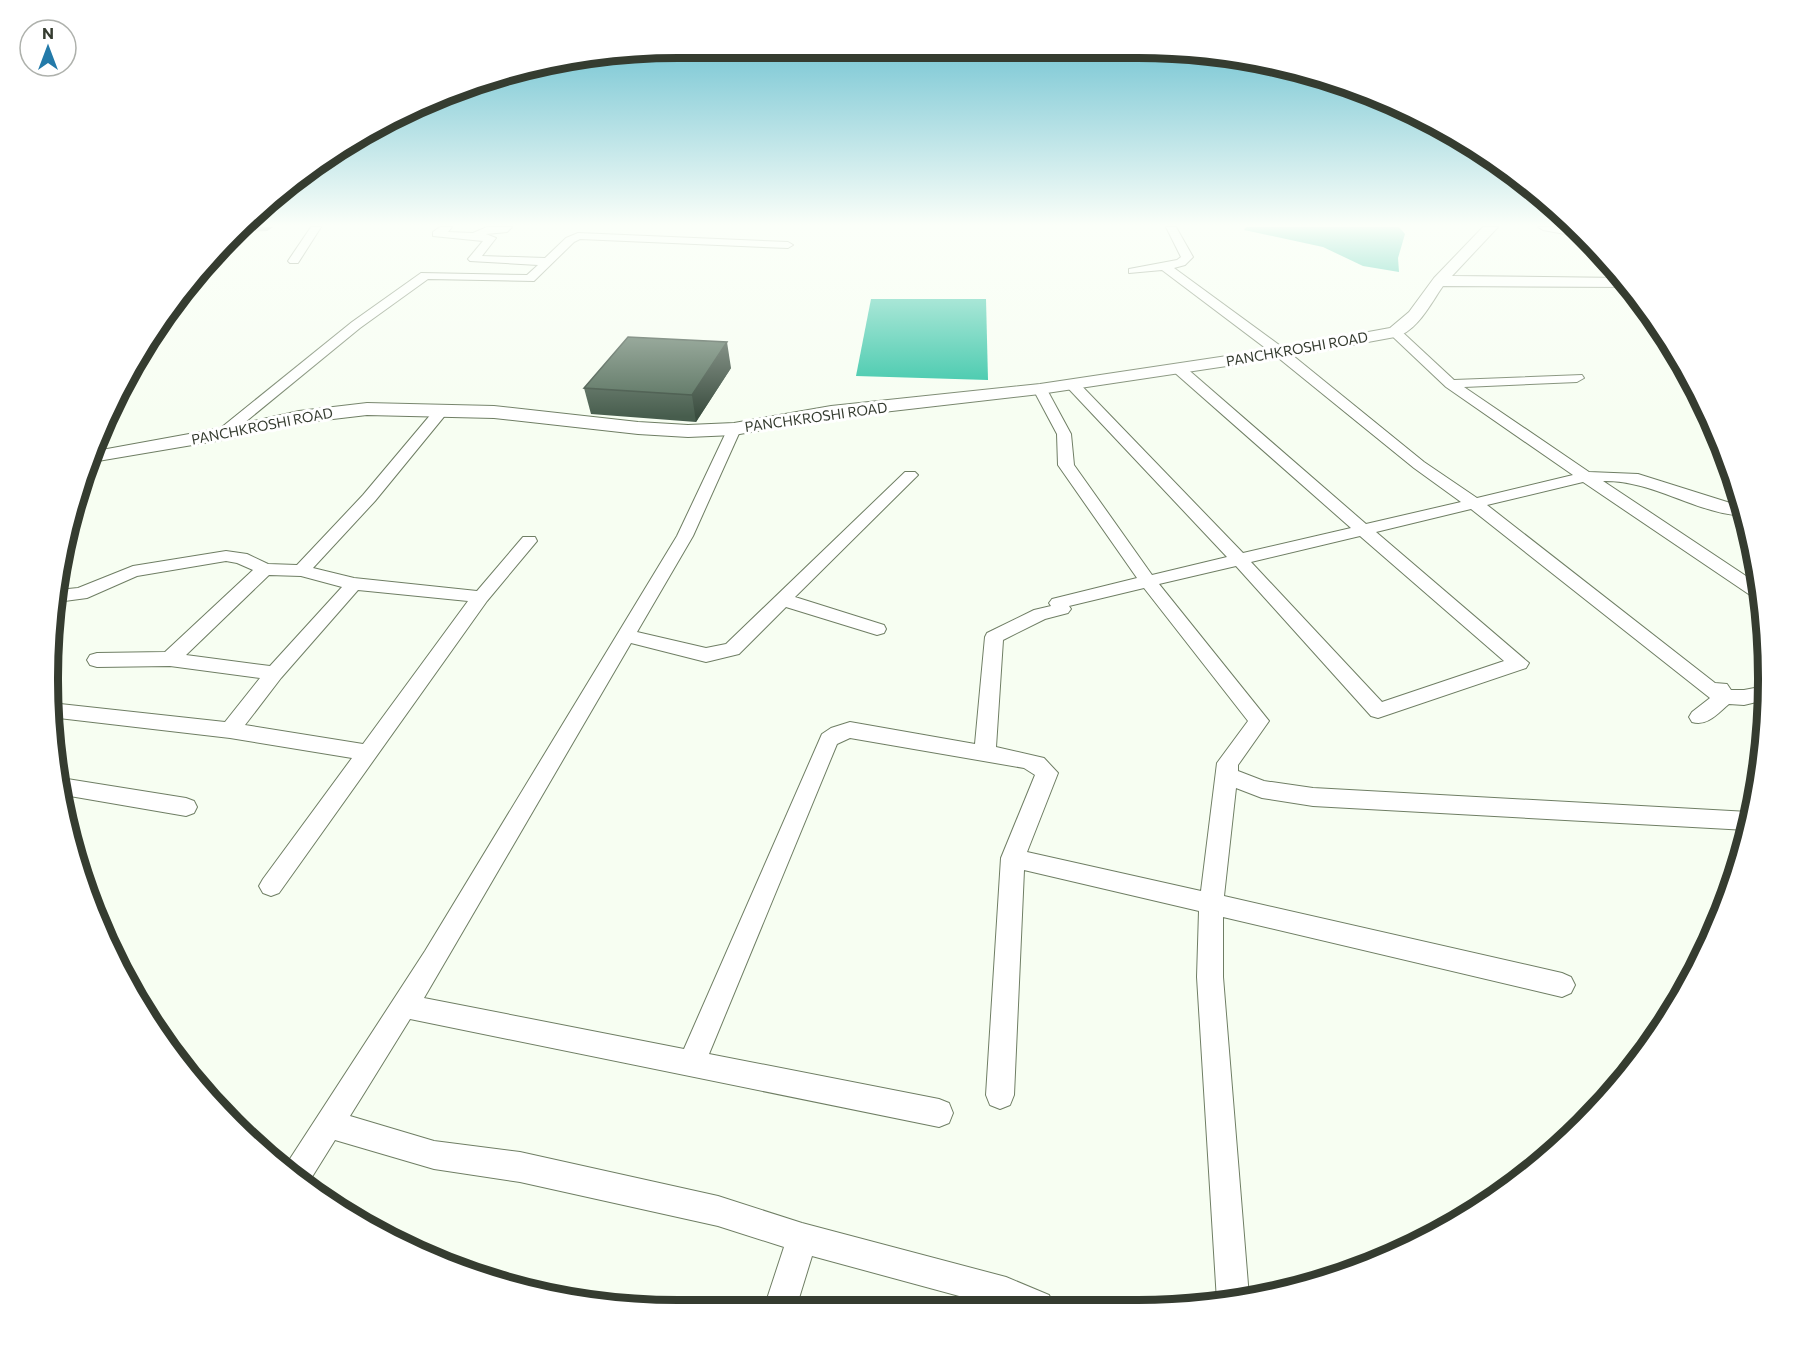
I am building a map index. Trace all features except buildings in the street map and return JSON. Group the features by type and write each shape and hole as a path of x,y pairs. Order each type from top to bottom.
{"street":[{"path":"222,434 356,325 404,290"},
{"path":"1197,290 1281,353 1419,465 1475,504 1712,691 1742,700 1757,695"},
{"path":"1432,290 1415,315 1395,332 1451,384 1584,477 1634,507 1750,587"},
{"name":"PANCHKROSHI ROAD","path":"101,456 334,411 366,408 494,412 638,428 688,431 734,429 831,412 1040,389 1179,369 1395,332"},
{"path":"1072,384 1239,559 1378,711 1520,663 1179,369"},
{"path":"1451,384 1577,378"},
{"path":"1040,389 1064,434 1066,465 1148,582 1259,721 1228,763 1211,905 1210,977 1232,1292"},
{"path":"301,571 369,498 442,410"},
{"path":"300,1170 404,1006 685,536 734,429"},
{"path":"626,636 706,655 732,649 910,475"},
{"path":"985,753 994,637 1060,606 1239,559 1584,477 1617,476 1644,480 1734,509"},
{"path":"271,886 481,597 529,541"},
{"path":"64,595 81,594 133,571 219,556 242,558 264,569 301,571 354,584 481,597"},
{"path":"170,659 264,569"},
{"path":"230,730 274,673 354,584"},
{"path":"781,599 877,629"},
{"path":"97,660 170,659 274,673"},
{"path":"1699,717 1723,693"},
{"path":"60,711 230,730 369,753"},
{"path":"691,1064 829,739 838,733 850,730 1025,759 1037,764 1047,773 1012,858 1000,1095"},
{"path":"1226,776 1262,789 1313,798 1741,821"},
{"path":"68,787 186,807"},
{"path":"1012,858 1562,985"},
{"path":"404,1006 939,1113"},
{"path":"329,1124 434,1155 520,1167 718,1211 802,1238 1006,1293 1023,1300"},
{"path":"783,1300 802,1238"}],"shaded area":[{"path":"871,299 986,299 988,380 856,376"}]}
